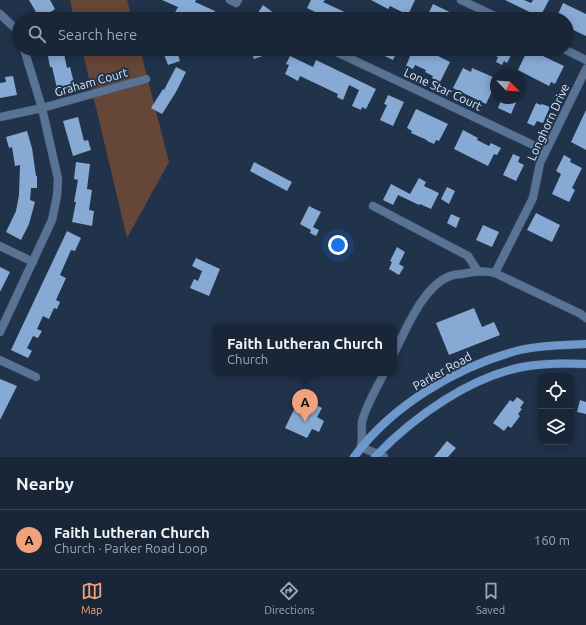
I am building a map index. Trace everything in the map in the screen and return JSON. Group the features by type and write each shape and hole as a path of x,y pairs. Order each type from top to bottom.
{"main road":[{"name":"Parker Road","path":"354,457 361,447 380,427 396,413 416,398 466,368 521,350 550,346 586,344"},
{"path":"379,456 386,445 413,421 474,384 527,366 556,363 586,364"}],"street":[{"path":"461,0 486,12"},
{"path":"0,14 12,25"},
{"path":"574,54 586,60"},
{"path":"0,332 52,220 57,196 58,179 42,108 26,56"},
{"name":"Lone Star Court","path":"345,56 546,151"},
{"name":"Longhorn Drive","path":"495,273 533,198 540,163 586,69"},
{"name":"Graham Court","path":"0,117 42,108 146,79"},
{"path":"373,206 468,256 477,270"},
{"path":"0,246 33,262"},
{"path":"397,347 411,318 421,302 435,286 450,276 477,270 485,270 495,273 581,314 586,318"},
{"path":"0,360 36,377"},
{"path":"379,456 361,447 363,440 362,423 383,376"}],"shaded area":[{"path":"70,0 127,0 130,12 73,12"},
{"path":"84,56 142,56 169,162 127,238"}],"building":[{"path":"29,0 50,0 55,9 50,12 36,12"},
{"path":"162,0 196,0 195,2 215,11 175,12 178,7"},
{"path":"311,0 325,0 323,2 345,12 315,12 307,8"},
{"path":"371,0 415,0 409,12 402,12 390,6 388,9"},
{"path":"505,0 524,0 531,3 533,0 549,0 543,12 530,12"},
{"path":"563,3 586,14 586,36 574,30 574,12 559,12"},
{"path":"433,4 450,12 429,12"},
{"path":"263,5 273,12 258,12"},
{"path":"48,56 64,56 67,68 70,67 74,83 57,88 52,67 50,67"},
{"path":"165,56 178,56 180,61 168,65"},
{"path":"253,56 263,56 254,59"},
{"path":"290,56 313,67 316,60 376,89 366,109 362,107 361,110 352,106 359,90 349,85 343,100 337,97 338,94 300,76 298,81 285,74 289,65 286,64"},
{"path":"385,56 395,56 393,60"},
{"path":"410,56 438,56 450,62 440,82 425,72 426,70 415,65 413,69 406,66"},
{"path":"496,56 510,56 507,63 504,61 502,65 496,62 498,57"},
{"path":"525,56 543,56 564,66 555,84 551,82 549,86 526,74 526,68 519,68"},
{"path":"176,67 186,72 176,92 162,114 151,108 163,89 164,90"},
{"path":"463,68 471,72 472,68 490,76 490,96 486,104 453,88"},
{"path":"13,76 17,95 0,98 0,83 6,82 5,77"},
{"path":"388,95 404,102 393,126 380,120 387,105 384,104"},
{"path":"536,103 550,107 543,123 537,121 534,126 527,123"},
{"path":"500,104 515,104 511,114 498,108"},
{"path":"416,109 448,124 439,141 436,140 434,144 411,133 412,131 407,128"},
{"path":"586,110 586,150 571,142"},
{"path":"78,117 84,141 88,140 91,150 73,156 63,121"},
{"path":"463,130 489,146 491,143 501,148 497,155 494,154 488,166 454,149"},
{"path":"27,131 37,176 37,188 31,188 30,200 35,202 29,224 21,240 6,232 16,211 19,195 20,165 15,166 12,147 9,148 6,137"},
{"path":"513,154 520,157 518,162 524,165 516,181 503,175"},
{"path":"564,155 571,159 570,162 582,168 572,188 575,190 569,202 552,194 561,174 556,171"},
{"path":"76,162 90,164 87,189 92,190 89,210 94,211 92,226 72,222 78,180 74,179"},
{"path":"254,162 292,182 287,191 250,171"},
{"path":"419,178 426,182 424,186 439,193 431,209 398,195 393,205 383,200 391,184 410,194"},
{"path":"447,187 455,191 449,204 441,199"},
{"path":"309,206 321,212 313,227 319,230 316,236 310,233 311,230 300,224"},
{"path":"536,213 560,225 552,242 527,230"},
{"path":"451,214 460,218 456,228 447,223"},
{"path":"483,225 499,232 492,247 476,240"},
{"path":"67,231 81,238 75,251 71,250 60,275 66,278 56,300 60,302 57,309 54,308 49,319 43,316 37,329 42,331 38,338 33,336 27,348 32,351 28,358 11,350"},
{"path":"397,247 405,252 399,264 404,267 399,275 389,269 392,262 390,261"},
{"path":"196,258 220,269 209,296 190,288 194,279 198,281 202,271 192,266"},
{"path":"0,267 10,272 0,292"},
{"path":"474,308 482,327 494,322 500,335 449,355 436,323"},
{"path":"0,379 17,386 0,420"},
{"path":"300,397 322,408 317,417 324,421 319,432 312,429 307,438 285,428"},
{"path":"517,397 524,402 520,408 522,409 518,414 520,416 511,428 508,426 504,431 493,423 510,400 513,402"},
{"path":"580,400 586,402 586,414 577,412"},
{"path":"447,441 456,448 448,457 434,457"}],"place":[{"name":"Faith Lutheran Church","path":"305,422"}]}
